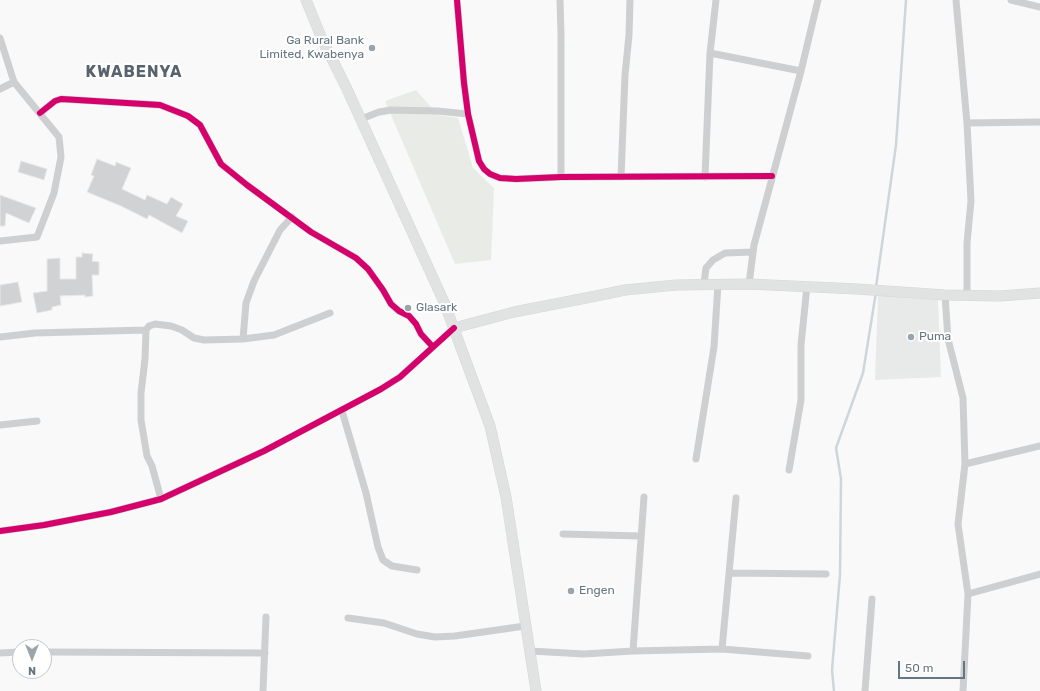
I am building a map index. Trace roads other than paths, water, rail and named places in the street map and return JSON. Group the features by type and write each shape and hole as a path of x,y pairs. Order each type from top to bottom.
{"main road":[{"path":"306,0 316,27 361,119 444,302 484,415 490,426 506,497 536,691"},
{"path":"454,328 514,312 624,290 704,284 807,286 967,296 1000,296 1040,293"}],"street":[{"path":"457,0 468,114 479,161 484,169 490,174 500,178 516,179 561,177 772,176"},
{"path":"560,0 562,34 561,177"},
{"path":"621,177 630,0"},
{"path":"705,177 710,53 716,0"},
{"path":"749,284 754,245 801,71 818,0"},
{"path":"1011,0 1040,6"},
{"path":"957,1 956,16 967,123 971,201 967,243 967,296"},
{"path":"0,38 14,82 59,137 61,157 54,193 36,238 0,241"},
{"path":"710,53 801,71"},
{"path":"0,89 14,82"},
{"path":"40,113 55,100 61,99 160,105 188,116 200,125 221,164 311,232 356,258 368,269 391,304 398,311 409,316 416,324 421,334 434,347"},
{"path":"361,119 379,112 391,110 437,111 468,114"},
{"path":"967,123 1040,122"},
{"path":"243,339 246,303 254,282 280,230 292,217"},
{"path":"704,284 706,268 713,260 725,253 753,252"},
{"path":"696,459 714,347 718,284"},
{"path":"789,470 801,400 801,345 807,286"},
{"path":"945,295 948,339 963,398 965,464 958,524 968,594 963,691"},
{"path":"161,499 152,466 147,456 141,420 141,393 145,359 146,330 149,326 155,324 165,324 182,330 194,338 204,340 243,339 274,335 330,313"},
{"path":"0,532 111,512 161,499 264,451 342,411 380,389 400,376 454,328"},
{"path":"0,337 35,333 146,330"},
{"path":"342,411 366,493 378,547 383,560 392,566 417,570"},
{"path":"0,425 37,421"},
{"path":"965,464 1040,446"},
{"path":"633,651 644,497"},
{"path":"722,649 736,498"},
{"path":"563,534 641,536"},
{"path":"729,573 826,574"},
{"path":"968,594 1040,574"},
{"path":"865,691 872,599"},
{"path":"264,691 266,618"},
{"path":"348,618 384,623 417,634 435,637 456,636 525,626"},
{"path":"530,651 584,654 633,651 722,649 808,656"},
{"path":"0,653 12,652"},
{"path":"52,652 265,653"}],"waterway":[{"path":"876,287 896,145 906,0"},
{"path":"834,691 832,670 840,575 841,479 836,448 863,373 876,292"}],"place":[{"name":"Ga Rural Bank Limited, Kwabenya","path":"372,48"},
{"name":"Glasark","path":"408,308"},
{"name":"Puma","path":"911,337"},
{"name":"Engen","path":"571,591"}],"district":[{"name":"KWABENYA","path":"134,72"}]}
